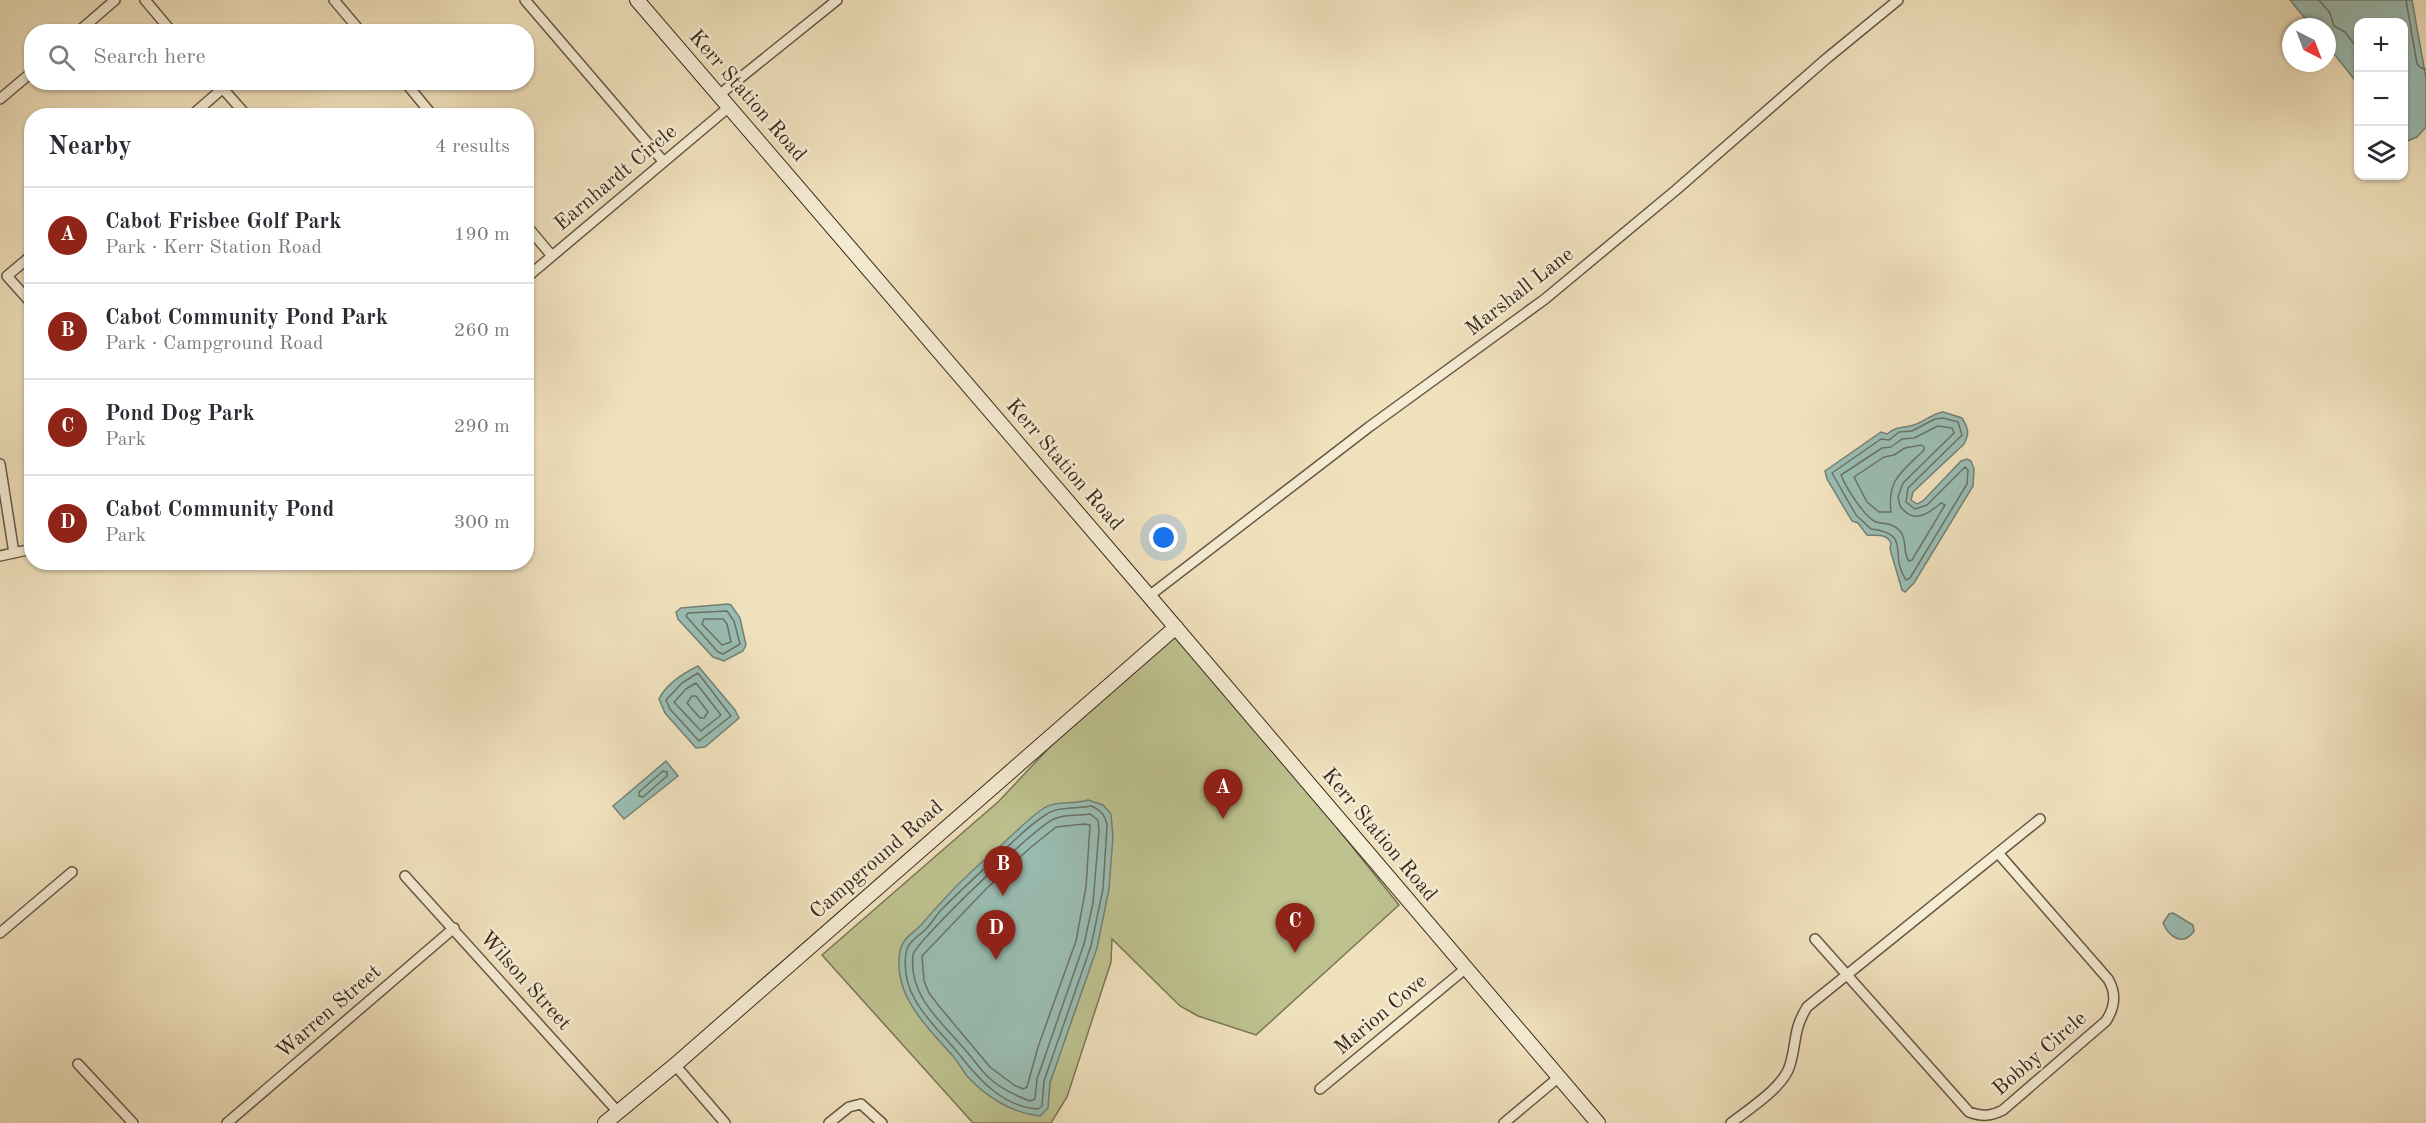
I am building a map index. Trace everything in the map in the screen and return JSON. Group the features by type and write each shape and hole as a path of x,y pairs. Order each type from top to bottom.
{"street":[{"path":"87,24 115,0"},
{"path":"145,0 165,24"},
{"path":"334,0 354,24"},
{"path":"525,0 663,161"},
{"name":"Kerr Station Road","path":"637,0 1176,627 1598,1123"},
{"path":"719,95 837,0"},
{"name":"Marshall Lane","path":"1149,596 1369,428 1545,299 1676,190 1826,58 1898,0"},
{"path":"2,94 24,78"},
{"path":"199,108 216,90"},
{"path":"224,90 241,108"},
{"path":"412,90 426,108"},
{"name":"Earnhardt Circle","path":"534,271 729,107"},
{"path":"534,235 552,256"},
{"path":"24,262 7,276 24,295"},
{"path":"0,464 14,553"},
{"path":"0,556 24,551"},
{"name":"Campground Road","path":"605,1123 675,1065 1176,627"},
{"path":"1731,1123 1784,1077 1790,1066 1798,1021 1807,1007 2040,819"},
{"name":"Bobby Circle","path":"1815,939 1969,1112 1982,1116 1993,1115 2003,1110 2106,1021 2112,1012 2115,998 2114,988 2108,979 1998,853"},
{"path":"0,933 72,872"},
{"name":"Wilson Street","path":"405,876 618,1112"},
{"name":"Warren Street","path":"227,1123 454,928"},
{"name":"Marion Cove","path":"1320,1089 1465,969"},
{"path":"78,1064 133,1123"},
{"path":"675,1065 725,1123"},
{"path":"1504,1123 1559,1077"},
{"path":"829,1123 849,1107 861,1104 882,1123"}],"green space":[{"path":"1176,627 1399,905 1256,1035 1198,1016 1180,1006 1112,939 1111,962 1067,1097 1051,1123 973,1123 822,955 999,801 1095,699"}],"water":[{"path":"2290,0 2412,0 2426,78 2426,127 2417,137 2408,141 2408,18 2354,18 2354,79 2336,56 2336,18 2305,18"},
{"path":"1943,412 1962,418 1968,431 1966,440 1913,492 1911,500 1917,504 1923,501 1961,461 1967,459 1971,461 1974,469 1973,486 1914,583 1905,592 1902,590 1890,549 1891,543 1887,538 1881,536 1867,535 1858,523 1852,521 1827,479 1825,471 1881,432 1887,434"},
{"path":"728,604 740,618 746,645 743,651 724,661 713,657 678,619 676,612 681,608"},
{"path":"698,666 735,710 739,718 705,747 696,748 665,713 659,699 671,684"},
{"path":"666,761 678,776 624,819 613,806"},
{"path":"1088,800 1103,805 1111,814 1113,837 1109,889 1097,948 1050,1083 1048,1108 1040,1116 1019,1111 999,1102 981,1090 966,1075 953,1056 923,1022 906,996 899,967 900,951 906,939 957,885 1031,818 1049,806"},
{"path":"2173,913 2193,925 2194,931 2190,936 2177,938 2166,928 2163,923 2169,914"}],"place":[{"name":"Cabot Frisbee Golf Park","path":"1223,819"},
{"name":"Cabot Community Pond Park","path":"1003,896"},
{"name":"Pond Dog Park","path":"1295,953"},
{"name":"Cabot Community Pond","path":"996,960"}]}
